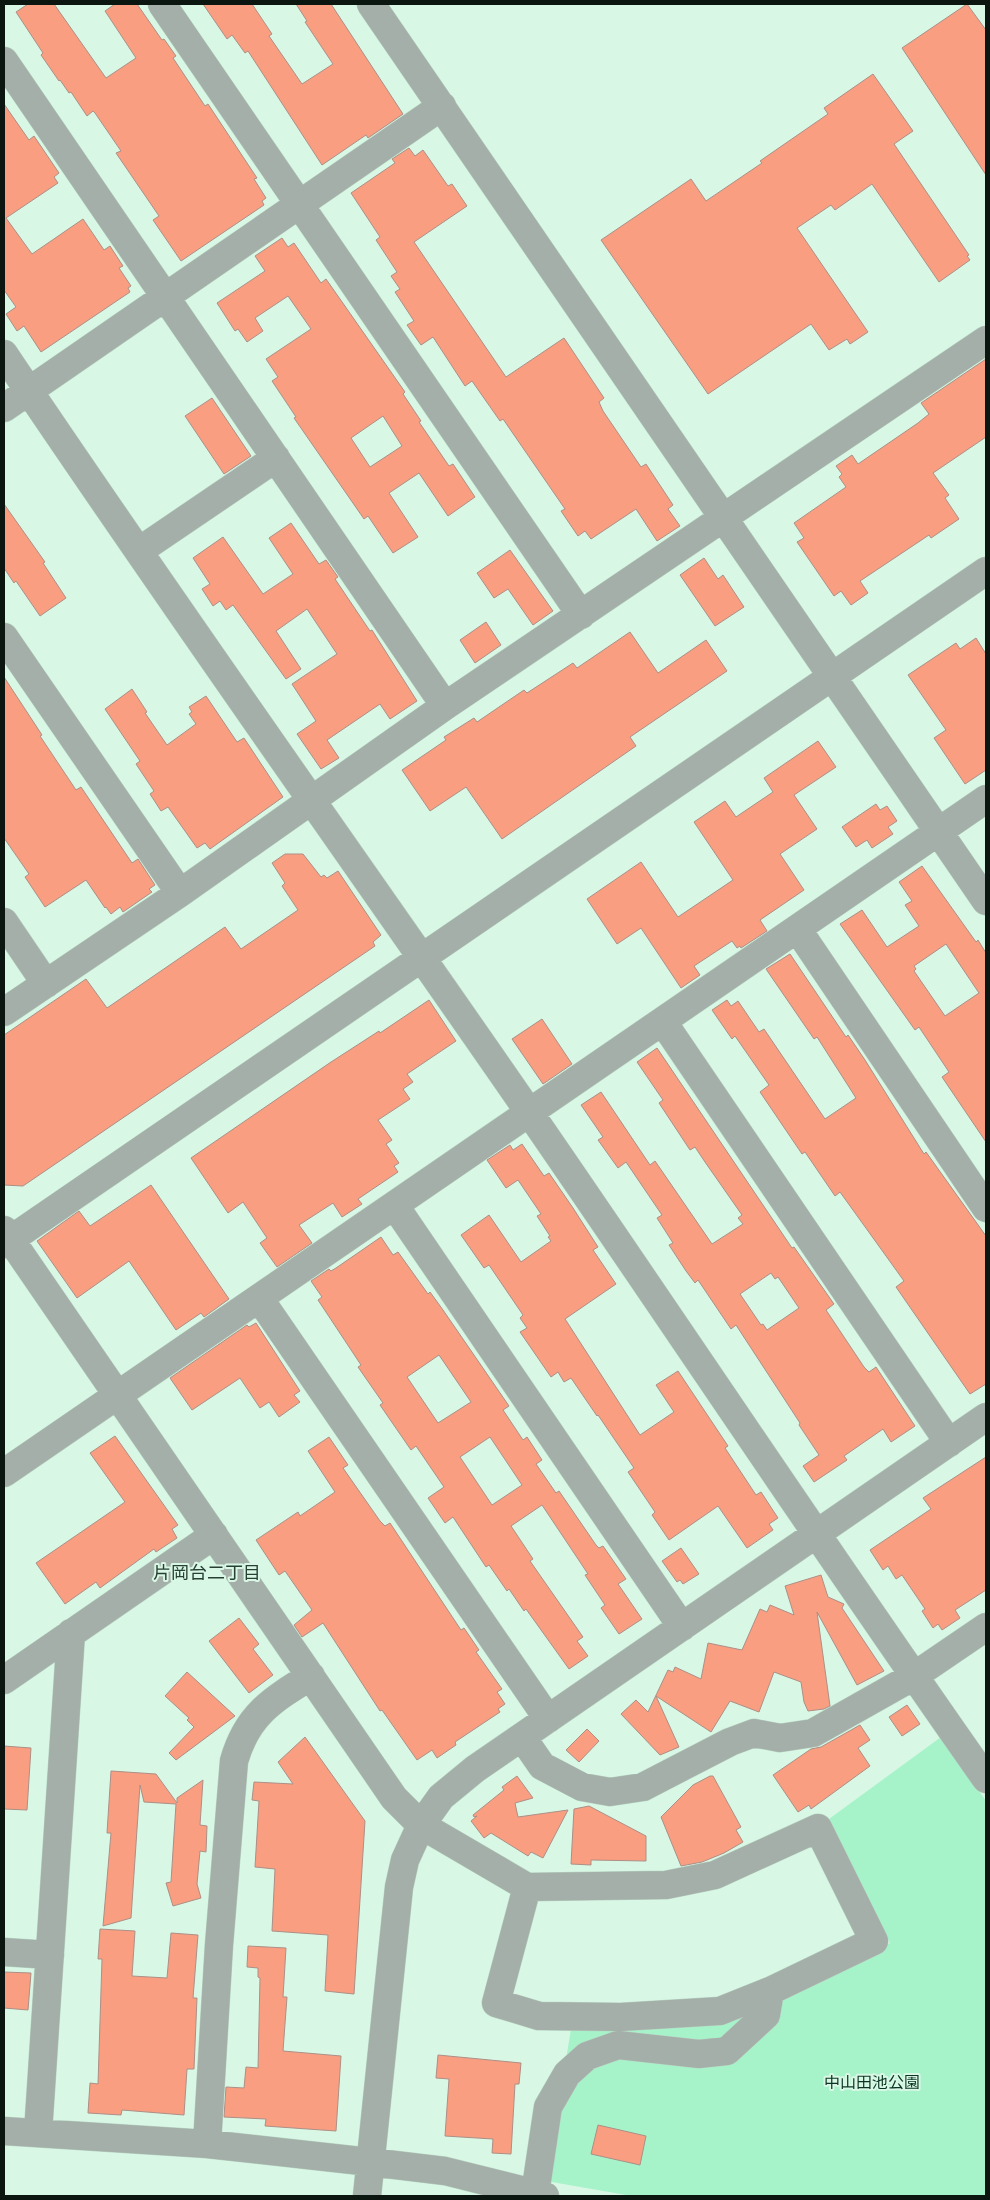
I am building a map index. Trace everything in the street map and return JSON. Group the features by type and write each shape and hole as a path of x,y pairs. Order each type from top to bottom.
{"street":[{"path":"162,4 581,615"},
{"path":"371,4 986,901"},
{"path":"4,61 445,706"},
{"path":"4,408 442,106"},
{"path":"4,1012 180,893 445,706 986,340"},
{"path":"4,354 310,801 530,1113 816,1536 986,1779"},
{"path":"139,551 276,458"},
{"path":"527,1887 496,2004 539,2016 620,2017 720,2011 770,1991 874,1941 818,1828 715,1875 666,1885 527,1887 421,1825 394,1798 214,1535 6,1238 986,571"},
{"path":"4,637 180,893"},
{"path":"4,1473 798,930 986,799"},
{"path":"4,922 46,984"},
{"path":"798,930 986,1208"},
{"path":"663,1022 949,1443"},
{"path":"395,1206 682,1627"},
{"path":"259,1298 548,1719"},
{"path":"368,2178 399,1887 405,1860 421,1825 441,1797 459,1780 816,1536 986,1417"},
{"path":"4,1680 214,1535"},
{"path":"522,1737 542,1766 582,1787 610,1792 643,1787 730,1742 754,1734 780,1738 813,1733 914,1676 986,1627"},
{"path":"38,2134 71,1633"},
{"path":"207,2144 218,1954 234,1761 242,1738 254,1718 277,1697 310,1676"},
{"path":"4,1952 50,1955"},
{"path":"4,2131 207,2144 368,2178 445,2171 540,2195 548,2107 567,2074 580,2062 587,2056 618,2045 699,2054 727,2051 766,2015 770,1991"}],"green space":[{"name":"中山田池公園","path":"941,1737 986,1801 986,2196 632,2196 546,2181 571,2029 802,1990 890,1943 829,1819"}],"building":[{"path":"28,4 54,4 106,78 136,58 105,11 115,4 137,4 162,40 164,39 176,56 173,58 205,106 208,104 257,178 254,179 266,198 262,201 264,205 181,261 153,220 159,216 116,153 121,151 95,113 93,111 87,116 71,92 69,93 59,81 41,55 43,53 16,12"},
{"path":"203,4 252,4 272,34 269,36 302,84 333,64 305,22 307,21 296,4 331,4 403,114 368,138 366,135 322,165 248,51 245,53 232,35 227,39"},
{"path":"967,4 986,30 986,175 902,48"},
{"path":"873,74 913,131 894,144 969,255 967,256 970,260 939,282 872,184 835,210 831,205 797,228 868,332 850,344 847,339 829,350 811,324 708,394 601,240 691,179 706,201 762,163 760,161 828,114 824,108"},
{"path":"4,104 29,140 34,136 59,173 54,177 58,183 6,218 32,254 83,219 104,250 110,246 123,266 119,268 131,286 128,288 130,292 41,352 24,326 17,331 6,314 16,307 4,290"},
{"path":"409,148 415,156 423,150 448,186 452,184 467,206 414,242 506,377 564,338 604,398 599,402 603,411 641,467 646,464 673,505 668,509 680,526 657,541 636,509 591,539 585,531 578,536 561,511 565,509 503,419 500,421 472,381 465,386 433,337 421,345 407,325 414,321 395,292 400,289 391,276 397,272 376,240 380,237 351,193 395,163 392,159"},
{"path":"282,238 288,247 294,243 321,283 326,279 405,392 403,394 421,421 419,422 449,466 453,464 475,497 448,516 419,473 389,493 418,537 393,553 368,516 364,519 294,418 296,417 272,381 278,377 266,359 311,329 288,296 255,318 263,331 247,342 238,329 235,331 217,303 265,271 255,256","holes":["383,416 402,446 370,467 351,438"]},
{"path":"986,359 986,437 933,473 949,495 945,498 959,519 931,538 929,535 860,581 868,593 851,605 841,591 834,596 797,542 804,538 794,523 846,487 839,477 842,474 836,466 852,455 858,464 918,423 929,414 921,403"},
{"path":"212,398 251,456 224,474 185,416"},
{"path":"4,504 45,562 43,563 66,598 40,616 16,581 14,583 4,568"},
{"path":"291,523 319,564 326,560 338,577 335,579 370,631 372,630 417,701 390,719 380,704 327,740 339,758 321,769 297,734 316,721 292,684 337,654 307,609 276,631 301,669 286,679 233,605 226,610 220,601 213,606 202,589 210,584 193,558 223,537 263,594 293,574 269,538"},
{"path":"510,550 553,611 533,625 508,589 494,598 477,573"},
{"path":"704,558 718,579 723,575 744,607 715,626 680,575"},
{"path":"486,622 501,645 475,663 460,640"},
{"path":"630,632 658,673 706,640 727,671 630,737 636,746 502,839 466,787 430,811 402,770 446,740 444,737 474,718 477,722 524,690 527,693 573,663 577,668"},
{"path":"976,638 986,654 986,770 965,784 934,738 946,730 908,675 956,643 960,649"},
{"path":"4,677 76,790 81,787 132,863 138,859 155,885 149,889 152,892 123,912 120,907 111,914 86,880 45,907 25,877 29,874 4,838"},
{"path":"132,689 147,712 145,713 167,745 196,724 189,714 192,712 189,707 206,696 237,742 244,738 283,797 210,849 205,843 197,848 168,807 161,811 150,794 154,791 136,764 140,761 105,709"},
{"path":"818,741 836,767 794,795 817,829 780,854 804,890 760,920 767,931 741,948 740,946 737,948 732,941 694,966 700,975 681,988 641,928 617,944 587,899 641,862 678,917 733,880 694,822 725,801 736,817 773,792 764,778"},
{"path":"876,804 880,810 887,806 897,821 888,827 893,834 872,848 867,840 856,847 842,827"},
{"path":"285,854 303,854 321,877 324,875 327,878 338,871 381,935 373,942 375,946 23,1186 4,1185 4,1035 86,979 107,1008 225,927 241,949 298,910 282,886 285,883 272,863"},
{"path":"922,866 976,942 978,940 986,953 986,1142 942,1077 949,1072 919,1027 915,1030 840,924 862,910 887,947 919,926 905,905 912,901 899,882","holes":["946,944 979,993 945,1016 914,971 916,969 914,966"]},
{"path":"790,954 846,1037 848,1035 865,1060 924,1154 926,1152 986,1236 986,1384 970,1394 896,1287 904,1281 840,1192 835,1196 805,1152 802,1154 760,1092 769,1085 735,1036 732,1039 712,1010 727,1000 731,1006 738,1001 759,1032 764,1029 825,1119 856,1098 817,1037 814,1039 766,969"},
{"path":"429,1000 456,1041 407,1074 413,1082 403,1089 410,1099 378,1120 392,1140 386,1144 399,1163 394,1166 398,1172 358,1199 362,1204 342,1217 333,1203 299,1225 312,1243 277,1267 260,1243 267,1238 243,1202 228,1213 191,1158 331,1062 379,1031 380,1033"},
{"path":"542,1019 572,1064 543,1084 512,1039"},
{"path":"657,1048 792,1248 794,1247 834,1304 826,1310 864,1367 869,1372 876,1367 915,1426 891,1442 883,1429 844,1456 847,1460 814,1482 803,1466 819,1455 799,1425 800,1423 736,1325 731,1329 698,1280 695,1283 686,1271 669,1245 673,1243 657,1218 662,1215 626,1162 618,1168 598,1140 603,1137 581,1105 601,1092 650,1165 655,1161 712,1244 743,1224 738,1218 742,1215 695,1147 690,1150 659,1103 663,1100 637,1062","holes":["771,1273 775,1279 778,1277 799,1308 767,1330 763,1324 761,1325 740,1294"]},
{"path":"522,1144 544,1176 549,1173 573,1208 598,1247 593,1250 616,1284 565,1319 640,1435 674,1412 656,1385 678,1371 728,1446 725,1448 756,1495 761,1492 778,1518 769,1524 773,1530 747,1548 718,1506 669,1540 652,1515 655,1512 628,1472 634,1468 598,1415 571,1378 564,1382 558,1372 551,1377 520,1332 527,1328 520,1318 523,1315 489,1265 484,1268 461,1235 489,1215 521,1262 551,1241 548,1237 550,1236 537,1216 541,1214 518,1180 506,1188 487,1160 510,1145 513,1150"},
{"path":"151,1185 229,1299 204,1317 201,1313 176,1330 129,1261 77,1298 37,1241 79,1211 90,1226"},
{"path":"381,1237 393,1255 398,1252 428,1294 430,1292 443,1310 509,1406 503,1410 523,1440 527,1437 542,1460 536,1464 556,1493 559,1491 596,1545 599,1548 603,1546 626,1579 618,1584 642,1619 619,1634 601,1608 605,1605 585,1575 588,1574 542,1505 511,1526 533,1559 530,1561 583,1637 577,1641 588,1656 569,1669 526,1609 524,1611 509,1589 507,1591 489,1565 486,1567 453,1517 445,1523 428,1498 444,1487 416,1446 411,1450 380,1405 383,1403 358,1367 361,1365 318,1300 322,1297 311,1281 329,1269 331,1271","holes":["439,1355 471,1402 438,1423 407,1377","490,1437 522,1485 492,1505 460,1457"]},
{"path":"256,1323 300,1391 294,1395 300,1402 279,1417 269,1402 260,1408 240,1378 192,1410 170,1378 247,1325 249,1327"},
{"path":"115,1436 178,1525 172,1529 177,1538 156,1552 154,1549 100,1588 96,1582 65,1604 36,1563 125,1502 90,1453"},
{"path":"329,1437 348,1465 343,1468 380,1521 385,1526 390,1523 461,1630 464,1628 479,1650 476,1652 502,1689 497,1692 505,1704 498,1709 500,1712 455,1742 456,1745 437,1758 432,1750 417,1760 382,1710 380,1711 323,1623 302,1637 294,1625 312,1610 285,1571 279,1575 256,1540 298,1512 300,1516 335,1492 308,1451"},
{"path":"986,1457 986,1590 955,1610 960,1618 942,1630 938,1624 933,1628 922,1611 925,1609 902,1575 896,1579 888,1566 883,1570 870,1550 931,1509 923,1498"},
{"path":"681,1548 699,1574 683,1584 680,1580 677,1582 662,1561"},
{"path":"821,1575 828,1597 844,1604 842,1608 884,1671 857,1685 817,1612 830,1706 824,1709 808,1711 804,1702 801,1682 774,1672 759,1712 730,1701 711,1732 656,1696 679,1747 660,1755 621,1714 636,1700 648,1712 668,1670 673,1672 675,1667 701,1679 708,1643 742,1650 760,1609 767,1612 770,1605 794,1615 785,1586"},
{"path":"239,1618 259,1644 253,1649 273,1675 249,1693 209,1641"},
{"path":"187,1672 235,1716 176,1760 169,1753 194,1727 187,1720 189,1718 165,1696"},
{"path":"907,1705 920,1724 902,1736 889,1717"},
{"path":"860,1725 870,1740 858,1748 870,1766 811,1809 809,1805 798,1812 773,1775 811,1749 821,1747"},
{"path":"587,1729 599,1741 579,1762 566,1750"},
{"path":"305,1737 365,1821 354,1994 325,1991 328,1935 272,1931 275,1869 255,1867 259,1801 252,1800 254,1782 293,1784 278,1762"},
{"path":"4,1746 31,1748 27,1810 4,1809"},
{"path":"111,1771 156,1774 177,1803 177,1798 203,1780 200,1825 207,1826 206,1852 200,1851 197,1884 201,1898 173,1906 166,1883 171,1882 176,1804 144,1802 140,1785 131,1918 103,1926 111,1833 107,1833"},
{"path":"517,1776 533,1798 515,1803 518,1817 568,1810 543,1858 531,1852 528,1856 491,1833 484,1838 471,1821 477,1816 474,1817 473,1815 504,1790 502,1787"},
{"path":"713,1776 741,1827 736,1830 743,1842 724,1853 702,1862 681,1866 661,1817 693,1785"},
{"path":"589,1806 646,1836 646,1861 591,1860 591,1865 571,1864 574,1809"},
{"path":"100,1929 135,1931 132,1976 167,1978 171,1933 198,1935 193,1998 197,1998 194,2069 187,2069 184,2115 122,2110 121,2115 88,2113 90,2083 98,2084 102,1959 98,1959"},
{"path":"248,1946 286,1948 283,1997 287,1997 283,2051 341,2056 336,2131 265,2126 266,2119 224,2117 226,2087 244,2088 246,2067 258,2068 260,1978 258,1977 258,1968 247,1967"},
{"path":"4,1972 31,1973 28,2010 4,2008"},
{"path":"438,2055 521,2063 519,2084 515,2084 511,2154 492,2153 493,2139 445,2136 449,2079 436,2078"},
{"path":"598,2125 646,2136 640,2165 591,2154"}],"district":[{"name":"片岡台二丁目","path":"207,1573"}]}
